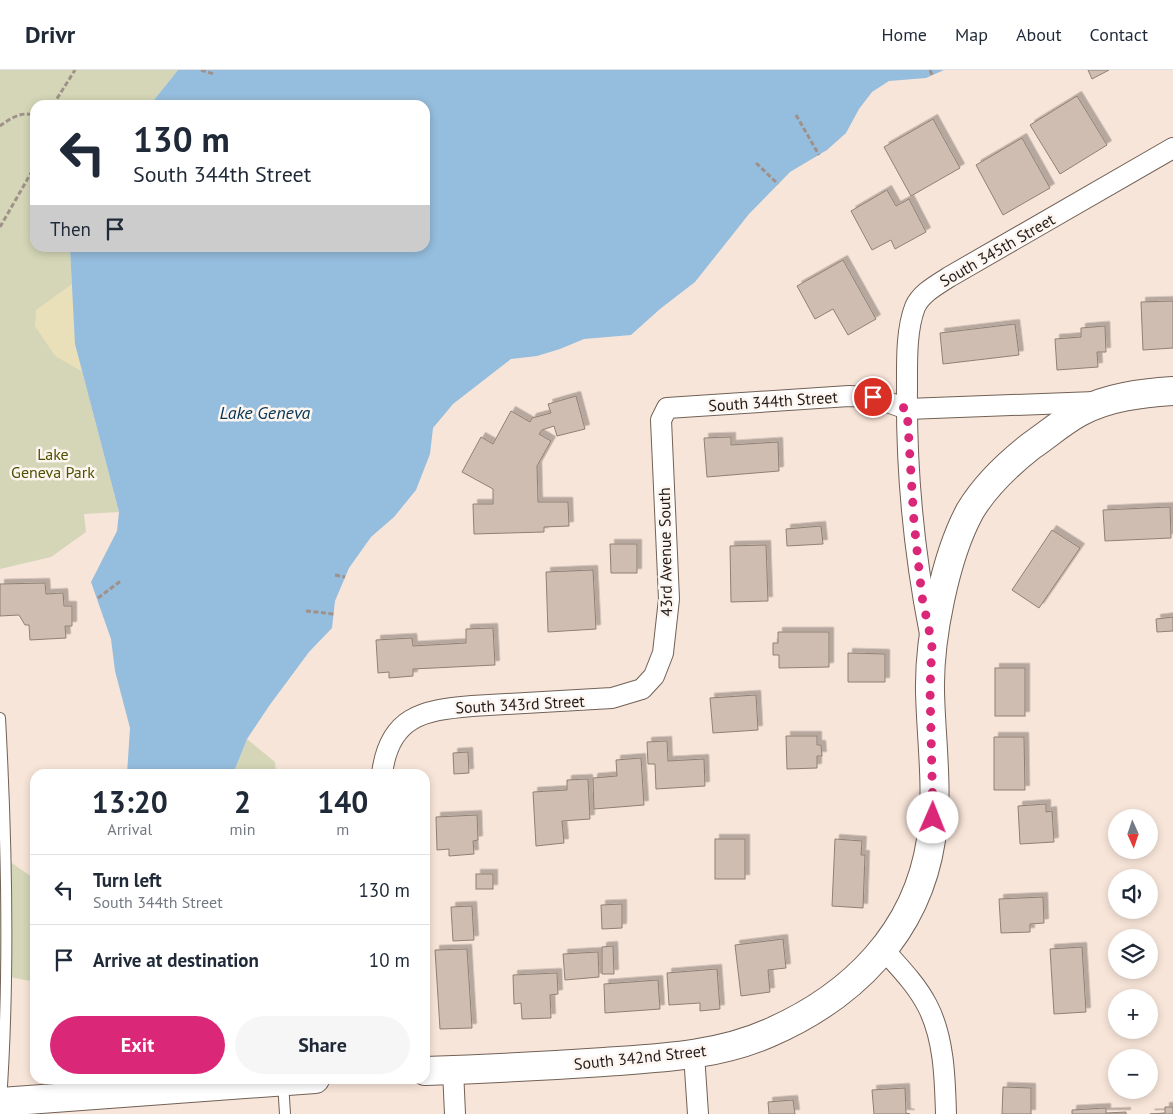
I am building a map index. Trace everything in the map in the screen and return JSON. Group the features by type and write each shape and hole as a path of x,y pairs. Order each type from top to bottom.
{"street":[{"name":"South 345th Street","path":"932,644 922,597 914,522 907,409 907,350 915,308 925,294 949,277 1173,148"},
{"name":"South 342nd Street","path":"430,1071 641,1060 694,1054 748,1041 800,1017 849,984 884,950 895,934 914,896 931,839 934,789 930,689 932,644 938,608 953,557 971,510 1003,470 1079,412 1102,402 1130,396 1173,392"},
{"name":"South 344th Street","path":"660,420 667,408 849,396 873,397 907,409 1102,402"},
{"name":"43rd Avenue South","path":"650,682 664,653 668,618 669,576 660,420"},
{"name":"South 343rd Street","path":"383,769 386,753 393,735 406,722 436,710 612,698 634,693 650,682"},
{"path":"884,950 917,990 930,1013 941,1053 946,1114"},
{"path":"694,1054 698,1114"},
{"path":"453,1070 455,1114"},
{"path":"0,1102 243,1084"}],"lane":[{"path":"0,718 7,848 7,969 0,1102"},
{"path":"283,1084 285,1114"}],"path":[{"path":"56,100 75,70"},
{"path":"201,70 214,74"},
{"path":"930,70 932,75"},
{"path":"0,126 10,118 30,113"},
{"path":"796,115 819,155"},
{"path":"756,163 778,184"},
{"path":"0,227 30,175"},
{"path":"335,575 345,577"},
{"path":"98,598 122,580"},
{"path":"306,611 334,614"}],"green space":[{"name":"Lake Geneva Park","path":"0,70 178,70 154,100 30,100 30,252 70,252 75,344 119,512 84,514 86,532 51,557 0,569"},
{"path":"247,739 275,762 276,769 235,769"},
{"path":"0,855 30,876 30,981 0,975"}],"sand":[{"path":"72,284 75,344 83,372 55,356 35,326 36,310"}],"water":[{"name":"Lake Geneva","path":"178,70 944,70 926,78 889,81 872,92 859,109 846,133 827,150 790,172 749,214 695,282 660,309 631,335 584,339 537,356 511,359 453,404 433,428 430,454 416,490 394,517 371,537 349,568 335,601 332,628 309,652 269,706 247,739 235,769 127,769 130,728 115,671 111,639 91,582 117,531 119,512 75,344 70,252 430,252 430,100 154,100"}],"building":[{"path":"1088,70 1109,70 1092,79"},
{"path":"1077,96 1107,145 1060,174 1030,125"},
{"path":"933,119 960,168 911,196 884,147"},
{"path":"1022,138 1050,188 1003,215 976,165"},
{"path":"887,190 896,206 909,199 926,232 895,249 891,240 872,250 851,211"},
{"path":"843,260 876,319 848,335 833,309 815,319 797,286"},
{"path":"1173,301 1173,348 1143,350 1141,302"},
{"path":"1015,324 1019,355 943,364 940,333"},
{"path":"1105,326 1106,352 1097,352 1098,367 1057,370 1055,339 1081,337 1081,328"},
{"path":"576,396 585,429 557,436 554,426 542,430 539,434 551,441 537,466 538,502 568,502 569,526 544,527 544,532 474,534 473,504 493,504 493,489 462,472 481,437 493,444 511,411 530,422 532,418 551,413 548,404"},
{"path":"731,437 731,445 778,442 779,471 707,477 704,438"},
{"path":"1170,507 1171,538 1105,541 1103,510"},
{"path":"821,526 823,544 787,546 786,529"},
{"path":"1052,530 1080,548 1039,608 1012,590"},
{"path":"610,544 637,544 637,573 611,573"},
{"path":"766,545 768,601 731,602 730,546"},
{"path":"593,570 596,629 548,632 546,572"},
{"path":"45,583 46,594 63,593 64,606 72,606 72,626 65,626 66,638 30,640 29,625 25,625 19,615 0,616 0,584"},
{"path":"1173,617 1173,631 1157,632 1156,619"},
{"path":"493,628 495,665 413,669 413,676 389,678 389,672 378,673 376,640 412,638 413,646 466,643 466,629"},
{"path":"778,632 829,632 829,667 779,668 779,655 773,655 773,643 778,643"},
{"path":"848,653 885,654 885,682 848,682"},
{"path":"995,668 1025,668 1025,716 995,716"},
{"path":"756,695 758,730 713,733 710,698"},
{"path":"786,736 817,736 817,745 821,745 822,756 817,756 817,768 787,769"},
{"path":"994,737 1024,737 1025,790 994,790"},
{"path":"667,741 668,761 704,759 705,786 656,789 655,764 648,764 647,742"},
{"path":"468,752 469,773 454,774 453,753"},
{"path":"641,758 644,805 594,809 593,778 617,776 616,760"},
{"path":"588,779 590,819 562,821 564,843 536,846 533,792 567,790 567,780"},
{"path":"1046,804 1046,812 1052,811 1054,842 1020,844 1018,806"},
{"path":"477,815 478,840 473,841 474,854 449,856 449,849 437,850 436,817"},
{"path":"715,839 745,839 745,879 715,879"},
{"path":"835,839 862,841 861,855 865,855 863,908 832,906"},
{"path":"476,874 493,874 493,889 476,889"},
{"path":"1043,897 1044,923 1030,924 1030,932 1001,933 999,899"},
{"path":"622,904 622,928 602,929 601,905"},
{"path":"472,906 474,940 453,941 451,907"},
{"path":"783,939 786,968 768,970 770,992 741,996 735,945"},
{"path":"613,946 614,974 602,974 602,947"},
{"path":"1082,947 1086,1012 1054,1014 1050,949"},
{"path":"467,949 472,1028 440,1029 435,950"},
{"path":"598,952 599,977 565,980 563,954"},
{"path":"717,969 720,1009 700,1011 700,1003 669,1005 667,973"},
{"path":"557,973 558,994 550,995 551,1018 522,1019 521,1003 514,1004 513,975"},
{"path":"658,980 660,1009 605,1013 604,984"},
{"path":"1003,1087 1031,1088 1031,1114 1002,1114"},
{"path":"905,1088 906,1113 910,1114 874,1114 872,1090"},
{"path":"793,1100 795,1114 769,1114 768,1102"},
{"path":"1165,1107 1173,1107 1173,1114 1150,1114 1165,1113"},
{"path":"1106,1108 1106,1113 1126,1112 1126,1114 1072,1114 1072,1110"}],"route":[{"path":"873,397 907,409 908,450 919,571 922,597 932,644 930,689 934,789 933,818"}]}
